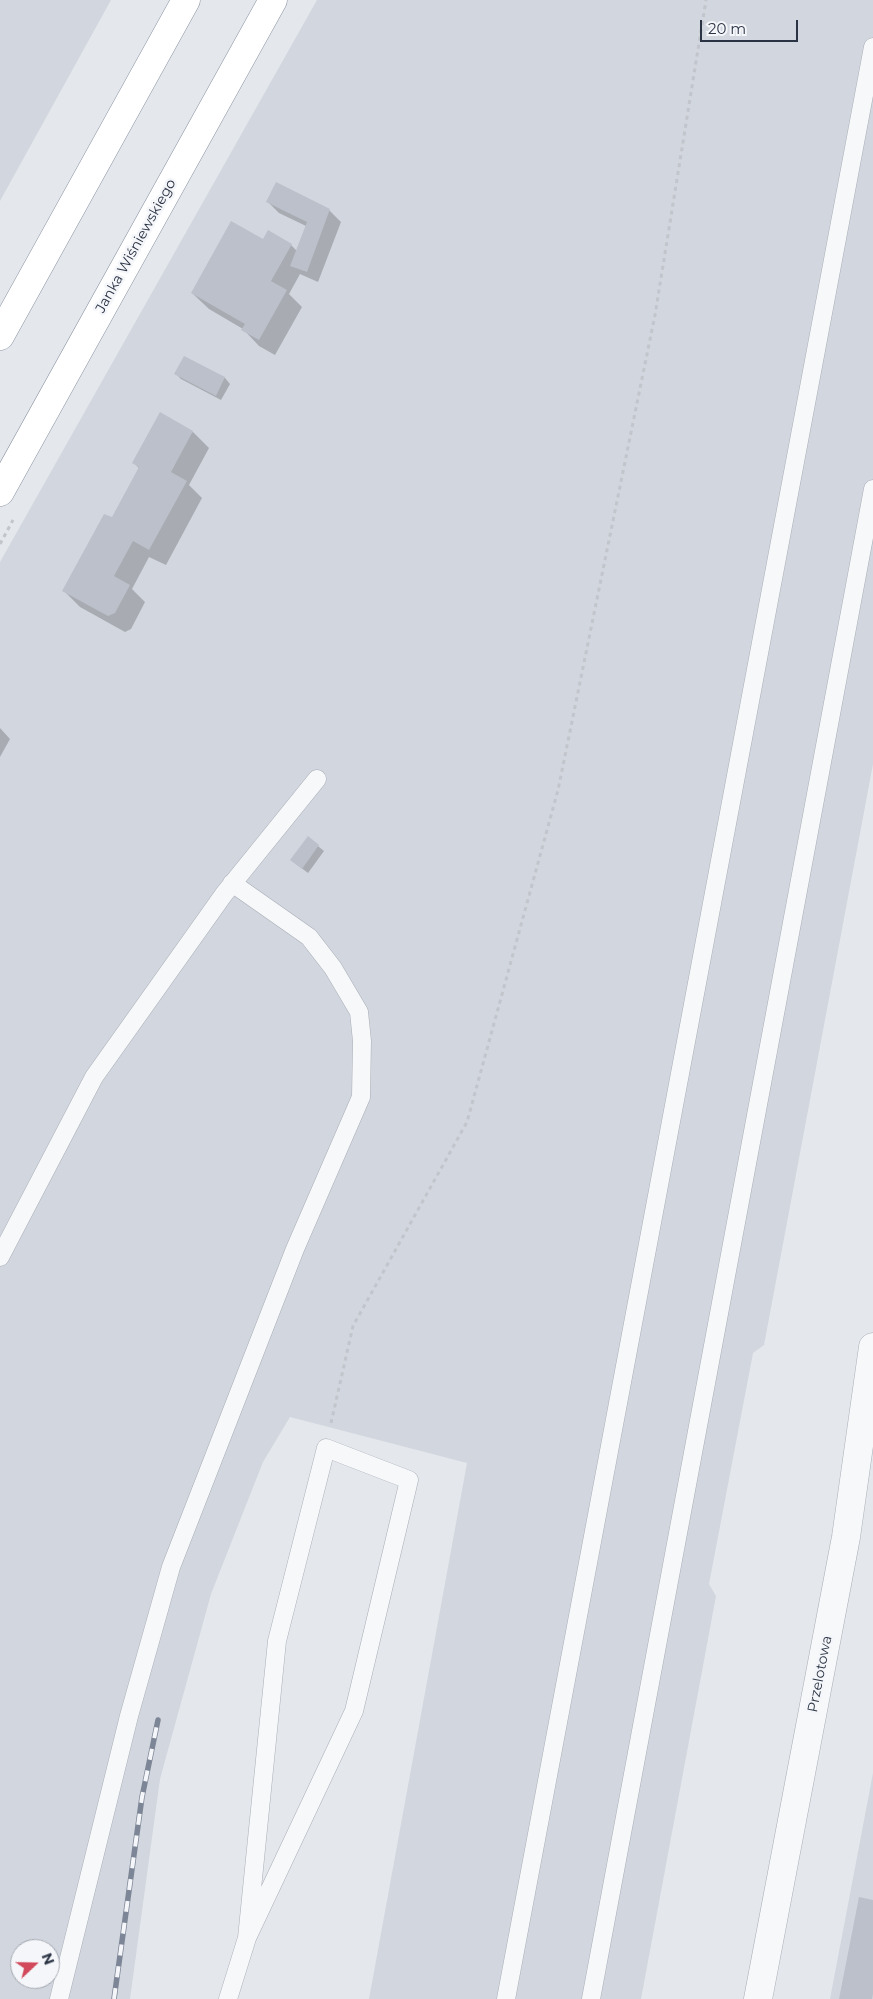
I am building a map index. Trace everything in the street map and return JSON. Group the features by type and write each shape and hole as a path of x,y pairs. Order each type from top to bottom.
{"highway":[{"path":"0,336 186,0"},
{"name":"Janka Wiśniewskiego","path":"0,492 273,0"}],"street":[{"name":"Przelotowa","path":"758,1999 846,1537 873,1347"}],"lane":[{"path":"506,1999 873,47"},
{"path":"591,1999 873,489"},
{"path":"0,1257 94,1077 232,883 317,779"},
{"path":"59,1999 129,1716 171,1567 295,1249 361,1097 362,1041 359,1012 334,968 309,936 232,883"},
{"path":"228,1999 247,1938 354,1711 409,1480 326,1448 277,1641 247,1938"}],"path":[{"path":"326,1448 353,1326 467,1122 558,790 655,315 689,94 706,0"}],"shaded area":[{"path":"0,0 111,0 0,201"},
{"path":"317,0 873,0 873,764 764,1345 753,1353 709,1584 716,1596 641,1999 369,1999 467,1463 290,1417 263,1462 211,1594 160,1779 130,1999 0,1999 0,562"},
{"path":"873,1773 873,1999 830,1999"}],"building":[{"path":"276,182 330,209 307,272 290,266 307,222 266,202"},
{"path":"231,221 263,239 268,230 292,244 271,281 287,290 259,340 241,330 245,324 191,293"},
{"path":"184,356 225,377 216,396 174,374"},
{"path":"160,412 193,431 171,472 187,481 149,550 133,541 114,576 130,585 115,613 108,616 62,591 104,514 112,517 139,467 132,463"},
{"path":"308,836 319,845 302,869 290,860"},
{"path":"859,1897 873,1900 873,1994 872,1999 839,1999"}],"railway":[{"path":"114,1999 142,1797 158,1720"}]}
